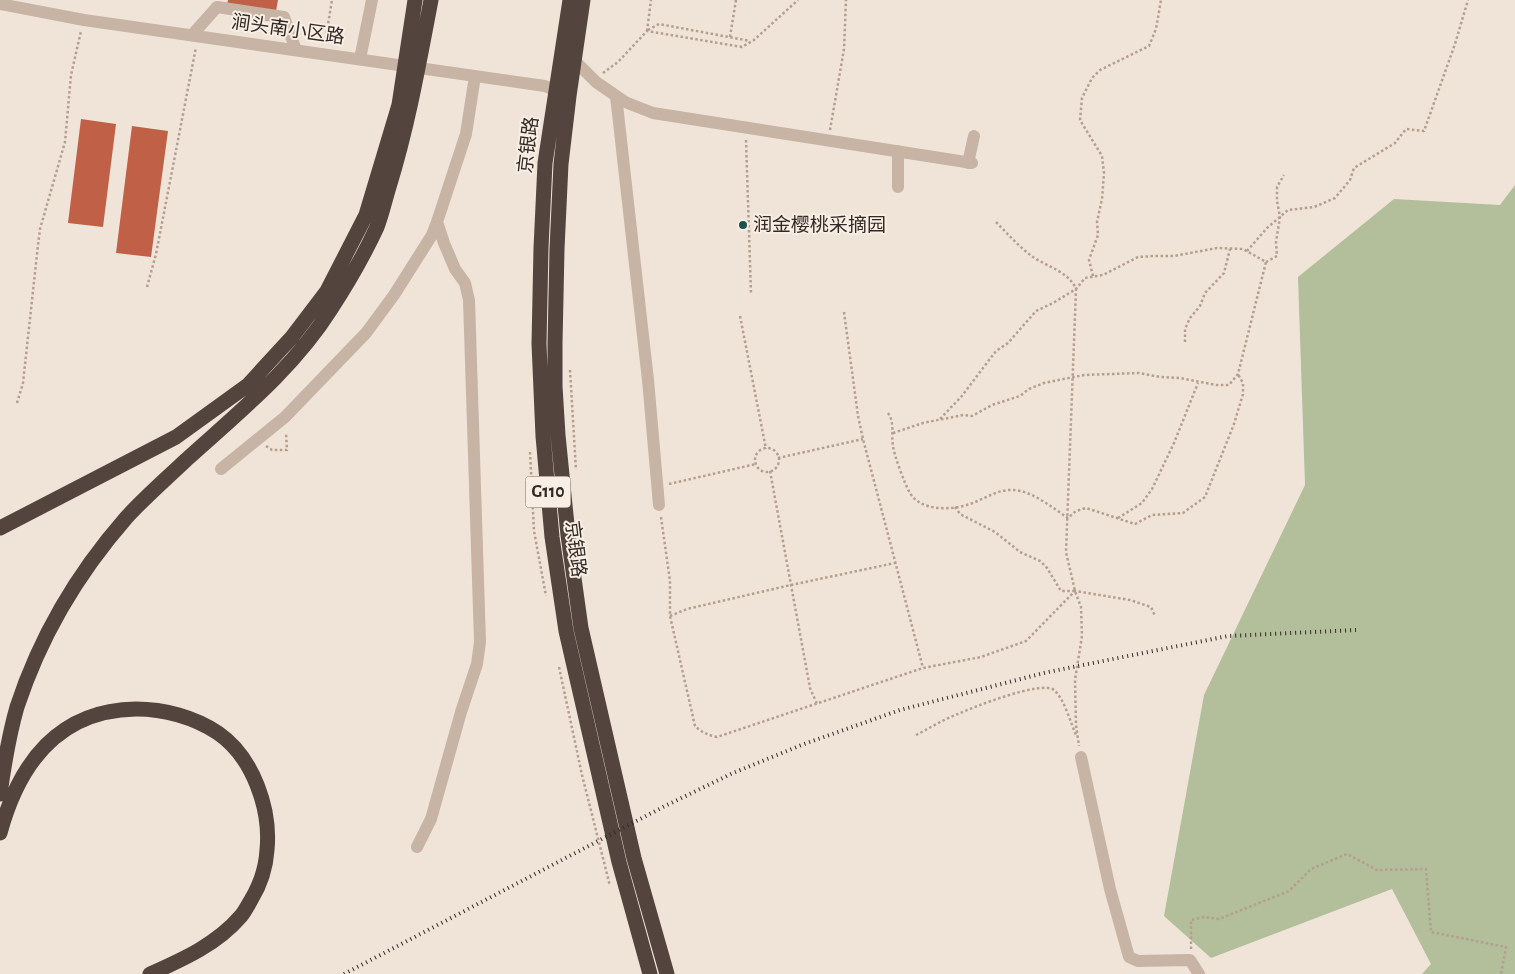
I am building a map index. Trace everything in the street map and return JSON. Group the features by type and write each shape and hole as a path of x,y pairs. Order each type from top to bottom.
{"highway":[{"path":"415,0 415,47"},
{"path":"0,794 17,710 34,660 59,611 90,562 127,517 186,460 253,401 303,347 330,310 353,272 377,226 401,106 415,47 430,0"},
{"name":"京银路","path":"570,0 563,93 555,344 558,435 568,535 581,628 634,858 667,974"},
{"name":"京银路","path":"584,0 574,60 563,93 545,162 541,248 540,344 543,436 552,537 566,631 619,862 650,974"},
{"path":"0,526 47,498 112,467 167,437 202,415 243,380 317,293 365,213 401,106"},
{"path":"0,833 5,815 22,777 39,753 69,725 91,716 117,709 148,709 172,712 218,733 233,747 247,764 258,786 268,828 268,850 255,894 243,914 229,929 210,944 187,958 150,974"}],"street":[{"path":"360,59 372,0"},
{"name":"涧头南小区路","path":"0,4 84,20 545,86 563,93"},
{"path":"195,36 217,7 284,17 296,50"},
{"path":"574,60 594,80 616,96 625,102 653,113 970,163 974,136"},
{"path":"221,469 283,419 366,333 427,242 437,222 466,134 475,76"},
{"path":"616,96 648,380 659,505"},
{"path":"898,151 898,187"},
{"path":"417,847 431,819 461,712 477,664 480,642 469,300 465,283 454,269 437,222"},
{"path":"1081,757 1110,889 1128,957 1138,961 1190,960 1198,974"}],"path":[{"path":"323,54 332,0"},
{"path":"647,31 651,0"},
{"path":"730,37 736,0"},
{"path":"647,31 742,47 751,42 798,0"},
{"path":"828,141 844,49 846,0"},
{"path":"1094,276 1089,260 1098,235 1097,222 1102,199 1104,173 1102,156 1080,120 1082,98 1092,78 1100,70 1149,46 1156,29 1161,0"},
{"path":"1247,252 1288,210 1314,207 1336,198 1350,180 1354,168 1395,143 1406,129 1424,131 1455,44 1468,0"},
{"path":"17,403 23,383 39,237 65,142 71,75 84,20"},
{"path":"594,80 618,62 647,31 659,24 751,42"},
{"path":"147,287 156,254 195,36"},
{"path":"745,128 751,293"},
{"path":"893,433 939,420 963,415 972,416 992,405 1020,396 1029,389 1044,383 1084,375 1140,373 1180,378 1198,383 1229,385 1238,374 1266,262 1277,256 1276,242 1280,217 1277,187 1284,175"},
{"path":"996,222 1033,257 1072,280 1076,289 1066,552 1075,591 1081,607 1082,636 1075,680 1076,725 1081,757"},
{"path":"939,420 960,397 996,351 1008,342 1036,311 1076,289 1085,278 1103,275 1138,257 1174,256 1217,248 1242,249 1266,262"},
{"path":"1185,342 1185,329 1190,318 1200,306 1206,293 1224,273 1230,249"},
{"path":"844,312 858,416 863,439 923,668"},
{"path":"740,316 766,449"},
{"path":"570,369 576,471"},
{"path":"1068,518 1076,511 1086,508 1135,524 1152,515 1183,513 1205,497 1234,424 1243,394 1243,383 1238,374"},
{"path":"1118,518 1142,502 1152,490 1174,443 1198,383"},
{"path":"888,412 892,418 893,447 910,494 926,505 935,508 955,507 970,504 1006,490 1016,490 1043,500 1068,518"},
{"path":"258,439 272,450 287,450 283,419"},
{"path":"778,458 863,439"},
{"path":"766,449 774,451 778,458 776,468 770,472 762,471 756,464 757,454 766,449"},
{"path":"657,487 756,464"},
{"path":"770,472 810,688 817,704"},
{"path":"659,505 670,581 670,616 695,726 700,731 717,737 923,668 981,657 1026,641 1075,591"},
{"path":"955,507 960,514 995,532 1020,552 1040,561 1047,568 1061,591 1075,591 1130,600 1151,607 1155,616"},
{"path":"670,616 687,609 791,584 895,563"},
{"path":"916,735 956,714 1019,692 1044,687 1054,690 1061,700 1078,739"},
{"path":"1191,954 1191,920 1204,917 1219,919 1289,891 1311,869 1347,854 1377,870 1426,869 1431,932 1506,947 1501,974"}],"green space":[{"path":"1515,185 1515,974 1422,974 1431,964 1392,889 1211,958 1164,916 1204,695 1305,485 1298,277 1394,199 1500,205"}],"building":[{"path":"228,0 278,0 274,22 225,13"},
{"path":"81,119 116,124 103,227 68,223"},
{"path":"132,126 168,131 151,257 116,253"}],"railway":[{"path":"344,974 665,806 733,773 804,744 900,710 1048,672 1228,636 1356,630"}],"place":[{"name":"润金樱桃采摘园","path":"743,225"}]}
